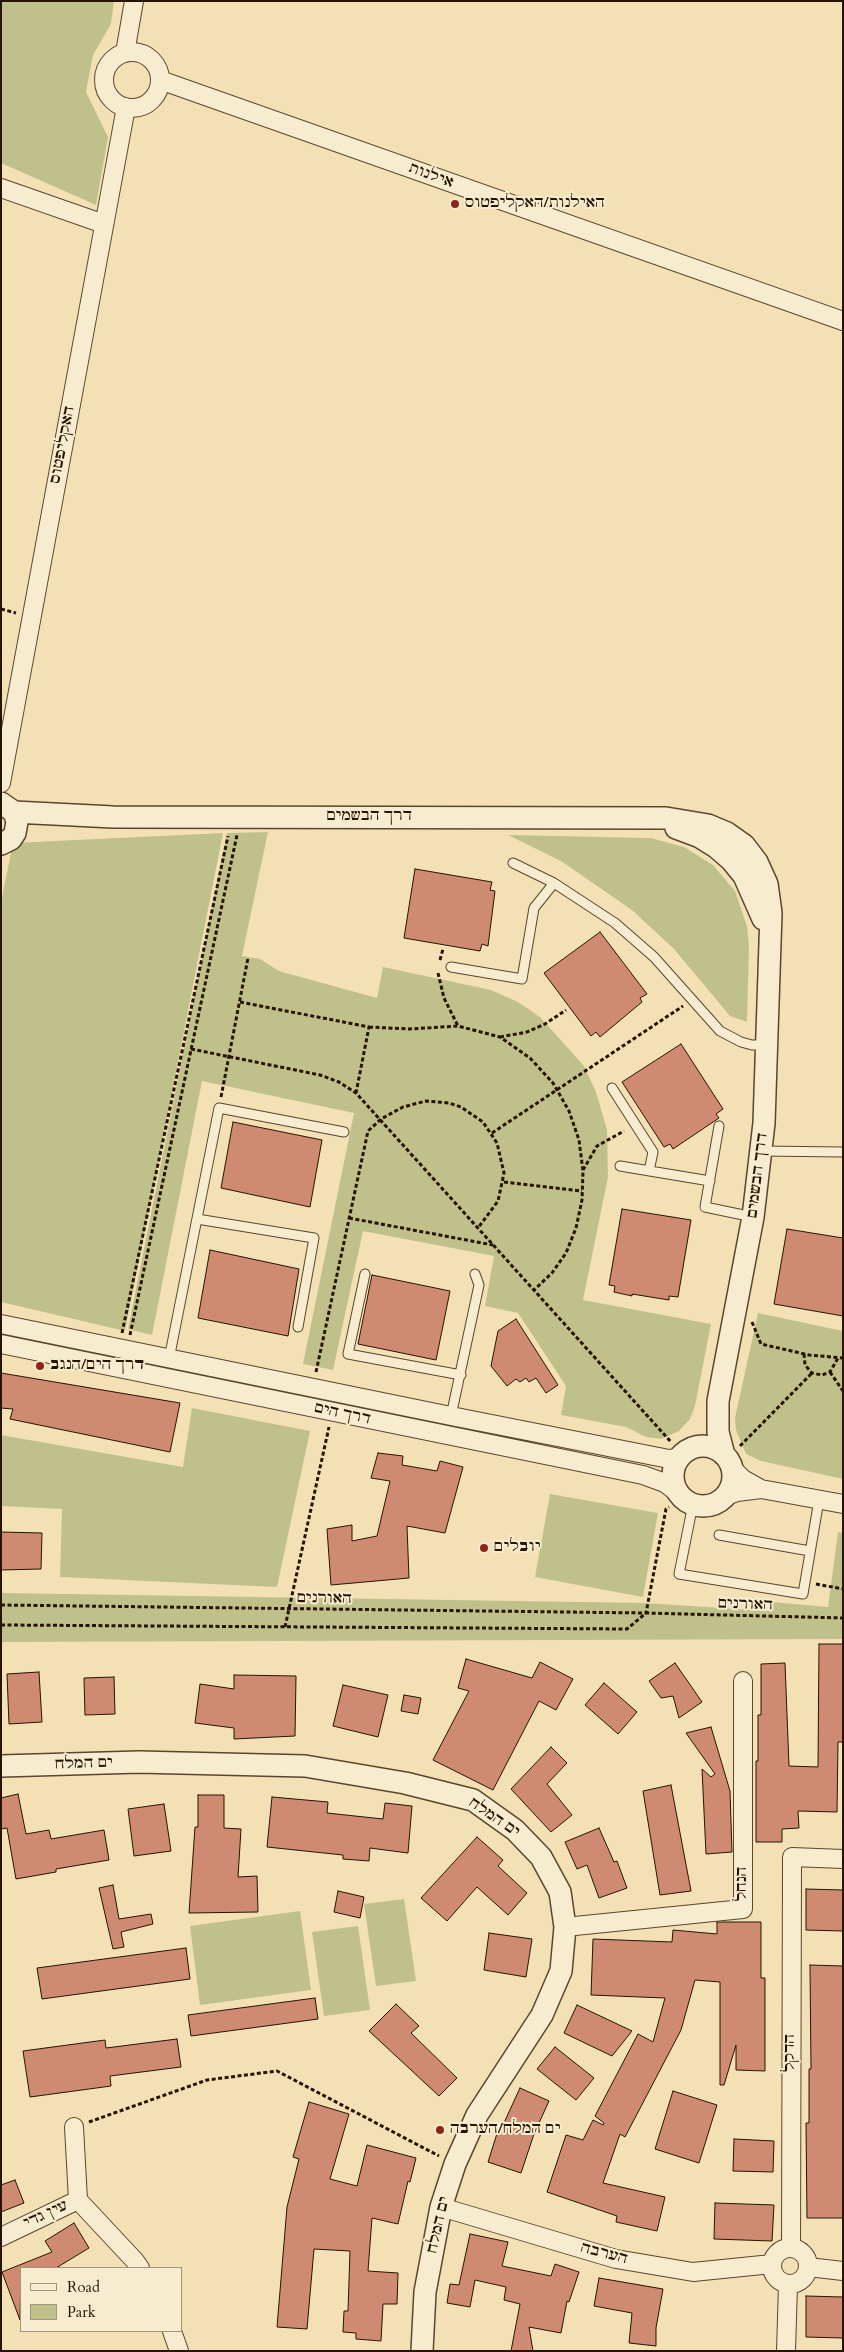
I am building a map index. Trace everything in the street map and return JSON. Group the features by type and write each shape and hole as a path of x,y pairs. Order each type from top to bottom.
{"street":[{"path":"125,53 134,1"},
{"path":"125,53 142,54 149,58 159,72 160,80 155,96 150,102 142,106 126,107 110,98 104,80 110,63 117,56 125,53"},
{"name":"אילנות","path":"160,80 843,321"},
{"name":"האקליפטוס","path":"1,782 126,107"},
{"path":"1,188 104,224"},
{"path":"1,844 11,839 11,814"},
{"name":"דרך הבשמים","path":"11,814 113,817 624,819 645,821 683,830 716,847 744,876 763,919 770,947 762,1150 753,1217 718,1401 712,1419 685,1453"},
{"name":"דרך הים","path":"1,1324 668,1459 685,1453"},
{"name":"דרך הים","path":"1,1344 643,1475 665,1483 684,1498"},
{"name":"דרך הבשמים","path":"718,1401 718,1432 727,1460"},
{"path":"761,1489 743,1479 727,1460 712,1448 685,1453 673,1475 684,1498 712,1504 723,1497 737,1492 761,1489 843,1504"},
{"path":"723,1497 731,1486 727,1460"},
{"name":"הנחל","path":"565,1927 743,1908 743,1681"},
{"name":"ים המלח","path":"1,1766 139,1762 305,1766 405,1783 472,1800 515,1830 542,1857 560,1892 565,1927 561,1971 542,2015 476,2115 455,2164 441,2207 425,2292 422,2351"},
{"name":"הדקל","path":"791,2248 792,1857 843,1858"},
{"name":"עין גדי","path":"1,2237 78,2200 74,2127"},
{"path":"78,2200 139,2267"},
{"name":"הערבה","path":"441,2207 616,2259 684,2271 693,2272 772,2264"},
{"path":"791,2248 805,2255 808,2267 804,2279 788,2285 777,2280 772,2270 772,2264 776,2254 791,2248"},
{"path":"808,2267 843,2271"},
{"path":"786,2351 788,2285"},
{"path":"172,2332 179,2351"}],"lane":[{"path":"513,864 554,882 615,922 654,957 714,1027 725,1035 746,1044 766,1045"},
{"path":"451,967 522,980 534,908 554,882"},
{"path":"612,1088 653,1152 649,1171"},
{"path":"169,1359 219,1108 344,1132"},
{"path":"720,1126 705,1207 753,1217"},
{"path":"762,1150 843,1152"},
{"path":"620,1166 710,1182"},
{"path":"197,1219 314,1238 298,1327"},
{"path":"365,1274 348,1354 461,1375"},
{"path":"451,1416 479,1286 475,1274"},
{"path":"684,1498 679,1574 803,1594 819,1500"},
{"path":"719,1535 810,1551"}],"path":[{"path":"123,1349 191,1049 237,816"},
{"path":"123,1349 237,816"},
{"path":"443,949 438,972 444,998 458,1026"},
{"path":"219,1108 248,958"},
{"path":"492,1132 692,1000"},
{"path":"240,1002 369,1028 418,1029 458,1026 500,1037 530,1058 553,1083 569,1111 577,1133 583,1171 576,1228 566,1253 552,1273 534,1290"},
{"path":"500,1037 527,1032 545,1024 566,1010"},
{"path":"356,1093 369,1028"},
{"path":"191,1049 320,1075 339,1082 356,1093 534,1290 685,1453"},
{"path":"313,1388 368,1131 381,1119 414,1103 438,1101 449,1103 472,1113 492,1132 501,1153 504,1182 496,1205 478,1228"},
{"path":"583,1171 597,1146 636,1125"},
{"path":"504,1182 582,1191"},
{"path":"349,1218 494,1246"},
{"path":"734,1316 754,1323 761,1344 804,1354 841,1358"},
{"path":"804,1354 805,1365 812,1373 822,1375 830,1372 841,1358"},
{"path":"830,1372 843,1391"},
{"path":"727,1460 812,1373"},
{"path":"285,1627 332,1412"},
{"path":"1,1625 627,1629 646,1613 666,1509 684,1498"},
{"path":"805,1582 843,1588"},
{"name":"האורנים","path":"1,1605 646,1613 843,1618"},
{"path":"74,2127 206,2080 276,2071 455,2164"}],"green space":[{"path":"1,1 114,1 111,24 93,55 86,92 108,137 96,205 1,163"},
{"path":"268,832 242,956 260,959 279,971 377,998 383,967 491,990 518,1002 540,1017 584,1066 596,1092 607,1130 608,1177 583,1300 711,1324 695,1406 690,1419 679,1431 661,1439 646,1437 626,1427 561,1415 566,1386 518,1313 485,1306 494,1256 363,1231 333,1370 303,1364 354,1113 202,1081 152,1335 128,1329 227,833"},
{"path":"223,833 125,1331 1,1302 1,902 13,843"},
{"path":"508,835 651,838 684,847 713,865 735,891 747,926 749,947 747,1022 730,1016 674,949 632,910 561,861"},
{"path":"758,1313 843,1331 843,1479 761,1461 746,1454 736,1430 735,1418"},
{"path":"192,1408 310,1431 277,1587 60,1577 62,1509 1,1506 1,1435 183,1467"},
{"path":"550,1494 658,1513 643,1597 535,1577"},
{"path":"838,1532 843,1533 843,1639 1,1642 1,1593 644,1603 769,1611 771,1602 828,1607"},
{"path":"404,1899 416,1981 376,1986 364,1904"},
{"path":"300,1911 311,1990 200,2005 190,1926"},
{"path":"358,1926 370,2010 324,2016 312,1932"}],"building":[{"path":"415,869 492,882 490,890 495,891 488,946 482,944 480,951 404,938"},
{"path":"600,932 647,994 640,998 642,1002 600,1037 596,1032 591,1036 544,973"},
{"path":"681,1044 723,1109 716,1114 719,1118 673,1149 670,1144 664,1147 622,1082"},
{"path":"233,1122 322,1140 310,1207 221,1188"},
{"path":"622,1209 691,1220 678,1297 669,1296 669,1300 632,1294 632,1296 614,1292 615,1286 609,1285"},
{"path":"787,1229 843,1238 843,1316 774,1304"},
{"path":"210,1250 299,1269 288,1336 198,1318"},
{"path":"372,1275 450,1291 436,1360 358,1344"},
{"path":"516,1319 558,1385 546,1393 536,1378 529,1382 526,1378 520,1382 516,1379 507,1386 491,1366 498,1331"},
{"path":"1,1373 180,1403 170,1452 10,1419 13,1409 1,1408"},
{"path":"378,1453 403,1456 402,1465 437,1471 440,1461 463,1467 445,1533 407,1526 409,1578 331,1585 327,1529 352,1525 352,1541 377,1536 390,1481 371,1478"},
{"path":"1,1532 42,1533 41,1569 1,1570"},
{"path":"819,1644 843,1644 843,1742 838,1742 837,1812 798,1811 799,1828 782,1829 782,1842 756,1842 756,1761 758,1761 758,1715 761,1715 761,1664 785,1663 789,1766 818,1767"},
{"path":"466,1659 532,1678 540,1662 573,1679 556,1710 539,1701 493,1790 433,1760 469,1691 458,1688"},
{"path":"675,1663 702,1702 679,1718 673,1696 661,1698 649,1681"},
{"path":"39,1672 42,1722 9,1724 7,1674"},
{"path":"234,1675 296,1676 295,1736 234,1739 234,1728 195,1723 200,1684 234,1689"},
{"path":"114,1677 115,1714 85,1715 84,1678"},
{"path":"604,1683 637,1712 618,1734 585,1705"},
{"path":"343,1685 388,1695 378,1737 333,1726"},
{"path":"404,1695 421,1698 418,1714 401,1711"},
{"path":"711,1727 730,1791 732,1852 706,1854 702,1769 711,1777 715,1774 686,1733"},
{"path":"551,1747 567,1763 547,1784 572,1815 551,1832 511,1789"},
{"path":"671,1785 691,1891 660,1895 643,1791"},
{"path":"18,1794 26,1834 49,1830 51,1839 104,1830 109,1860 56,1869 56,1872 16,1879 7,1828 1,1829 1,1798"},
{"path":"198,1795 224,1795 224,1828 241,1829 238,1877 257,1876 258,1912 189,1913 195,1827 198,1827"},
{"path":"272,1797 328,1802 327,1813 383,1819 385,1803 412,1806 408,1853 370,1848 369,1861 343,1859 343,1855 267,1847"},
{"path":"164,1804 171,1851 134,1856 128,1809"},
{"path":"599,1828 614,1862 617,1861 627,1888 599,1898 587,1865 577,1869 565,1842"},
{"path":"477,1837 503,1860 498,1866 527,1893 508,1915 477,1887 447,1921 421,1898"},
{"path":"113,1885 119,1919 151,1914 153,1924 121,1932 124,1947 113,1949 99,1888"},
{"path":"806,1889 843,1890 843,1931 806,1930"},
{"path":"338,1891 364,1897 360,1918 334,1912"},
{"path":"717,1922 761,1922 761,1978 765,1978 765,2071 736,2070 736,2045 724,2085 720,2085 720,1982 695,1980 681,2030 625,2137 620,2134 603,2183 665,2197 657,2231 616,2222 617,2216 547,2192 566,2135 583,2140 593,2120 603,2125 604,2123 595,2116 638,2034 653,2042 665,1998 591,1995 593,1939 672,1942 673,1930 717,1934"},
{"path":"489,1933 532,1939 526,1977 484,1970"},
{"path":"186,1948 190,1979 42,1999 37,1968"},
{"path":"810,1965 843,1966 843,2218 807,2218 806,2123 809,2123 809,2069 811,2069"},
{"path":"315,1998 318,2019 191,2036 188,2015"},
{"path":"396,2004 419,2026 411,2033 457,2078 439,2096 369,2031"},
{"path":"577,2005 632,2031 612,2056 564,2033"},
{"path":"177,2039 181,2067 110,2076 111,2086 30,2097 23,2051 105,2040 106,2048"},
{"path":"555,2047 594,2078 576,2100 537,2069"},
{"path":"520,2088 549,2101 534,2134 521,2173 488,2162 500,2124 503,2125"},
{"path":"673,2091 717,2105 699,2163 655,2149"},
{"path":"309,2102 349,2114 330,2179 357,2186 367,2145 416,2158 410,2182 408,2181 398,2224 372,2218 368,2271 398,2273 397,2304 383,2304 381,2341 356,2339 356,2333 343,2332 344,2311 348,2311 350,2251 314,2249 307,2329 277,2327 287,2207 299,2159 293,2157"},
{"path":"734,2139 774,2141 773,2172 733,2171"},
{"path":"15,2180 24,2203 1,2212 1,2185"},
{"path":"715,2203 774,2205 772,2241 714,2239"},
{"path":"74,2223 89,2248 58,2267 20,2267 20,2320 2,2272 52,2252 45,2241"},
{"path":"470,2234 508,2242 502,2266 551,2276 555,2264 579,2272 569,2302 567,2301 561,2333 529,2327 533,2351 511,2351 520,2304 504,2300 506,2287 475,2280 470,2307 447,2303 450,2284 459,2285"},
{"path":"599,2278 663,2289 656,2328 656,2346 629,2343 632,2313 594,2306"},
{"path":"806,2296 843,2297 843,2338 806,2337"}],"place":[{"name":"האילנות/האקליפטוס","path":"455,204"},
{"name":"דרך הים/הנגב","path":"40,1366"},
{"name":"יובלים","path":"484,1548"},
{"name":"ים המלח/הערבה","path":"440,2130"}]}
